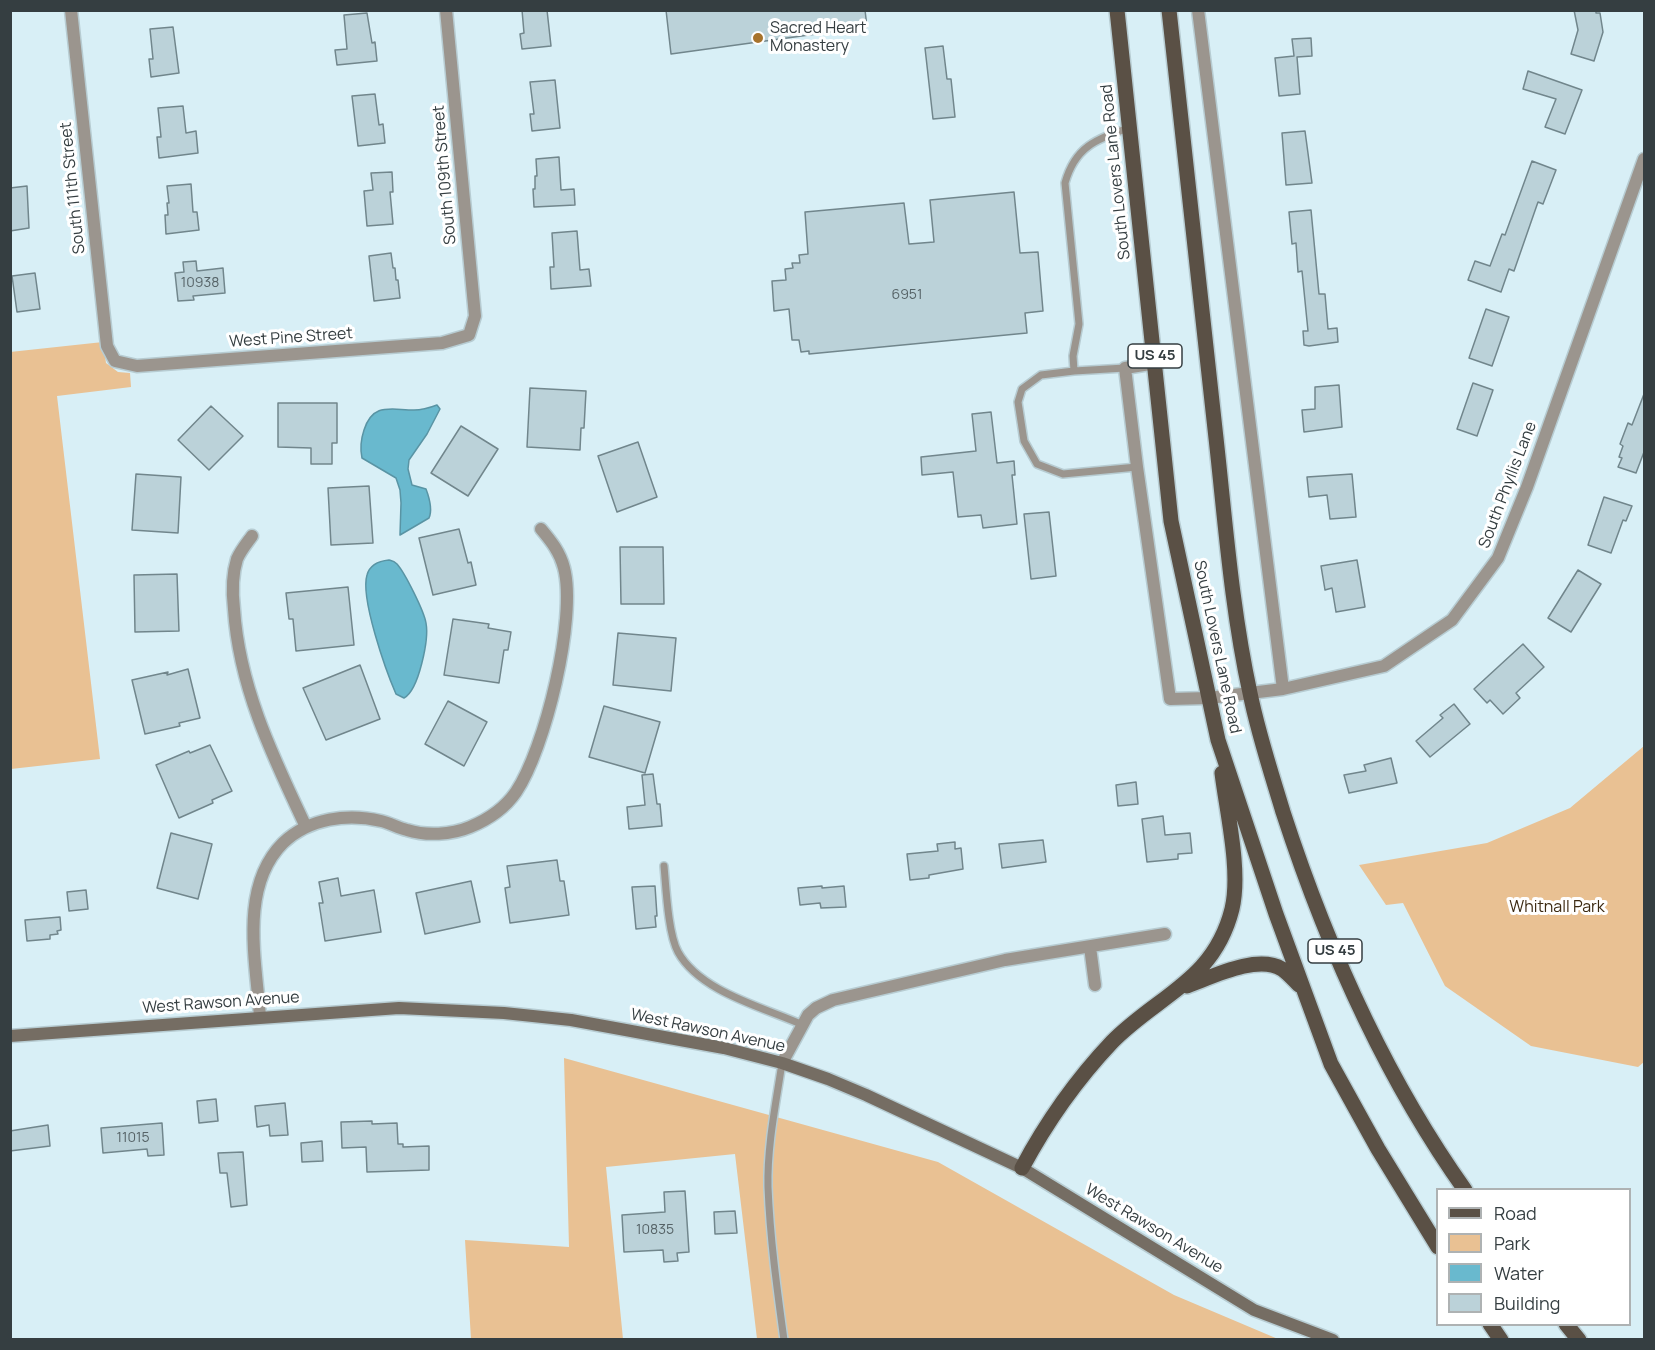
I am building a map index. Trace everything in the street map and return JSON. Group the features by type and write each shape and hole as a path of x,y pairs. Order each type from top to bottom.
{"main road":[{"name":"South Lovers Lane Road","path":"1117,10 1171,521 1218,740 1302,988 1331,1065 1436,1245"},
{"name":"South Lovers Lane Road","path":"1169,10 1234,597 1250,693 1266,756 1303,872 1349,985 1404,1094 1464,1188"},
{"path":"1022,1168 1038,1137 1091,1065 1142,1015 1181,988 1206,963 1222,936 1232,909 1235,878 1218,740"},
{"path":"1181,988 1231,970 1262,963 1281,969 1302,988"},
{"path":"1491,1326 1501,1340"},
{"path":"1568,1326 1579,1340"}],"street":[{"name":"South 111th Street","path":"70,10 104,324 107,346 115,361"},
{"name":"South 109th Street","path":"446,10 476,316 469,335"},
{"path":"1198,10 1283,689"},
{"name":"South Phyllis Lane","path":"1137,467 1170,699 1209,698 1283,689 1384,666 1452,620 1498,558 1527,487 1644,159"},
{"name":"West Pine Street","path":"115,361 137,366 160,365 442,343 469,335"},
{"path":"1137,467 1125,368 1156,363"},
{"path":"260,1017 254,931 255,899 263,872 274,854 294,834 318,822 345,818 381,821 416,833 456,831 468,828 495,813 517,790 547,716 561,659 566,621 567,581 564,566 558,551 541,529"},
{"path":"252,536 241,550 233,575 233,607 238,647 248,686 268,745 306,827"},
{"path":"783,1063 808,1015 832,1000 1005,960 1165,934"},
{"path":"1090,947 1095,985"},
{"name":"West Rawson Avenue","path":"10,1036 399,1008 504,1013 571,1020 668,1036 783,1063 866,1095 1022,1168 1254,1310 1334,1340"}],"lane":[{"path":"1074,371 1073,356 1079,324 1065,183 1070,165 1078,154 1093,143 1129,128"},
{"path":"1125,368 1041,375 1022,389 1018,402 1024,441 1036,464 1063,474 1137,467"},
{"path":"664,866 669,915 678,951 698,976 732,996 802,1025"},
{"path":"783,1063 772,1129 768,1185 773,1255 784,1340"}],"green space":[{"path":"103,342 106,363 118,372 130,373 131,387 57,396 100,759 11,769 10,352"},
{"name":"Whitnall Park","path":"1644,746 1644,1062 1638,1067 1531,1046 1445,986 1403,903 1386,905 1359,865 1487,843 1570,808"},
{"path":"564,1058 938,1162 1174,1295 1278,1339 757,1339 735,1154 606,1167 623,1339 471,1339 465,1240 569,1247"}],"water":[{"path":"437,405 440,409 427,434 409,460 408,469 412,485 426,489 431,511 429,518 400,535 401,503 396,478 362,458 363,433 372,415 378,411 420,410"},
{"path":"389,560 397,564 405,575 425,617 427,630 422,664 414,685 404,698 396,694 375,635 367,600 368,571 375,564"}],"building":[{"path":"522,10 547,10 551,46 522,49 520,34 524,33"},
{"path":"666,10 865,10 867,27 671,54"},
{"path":"1574,10 1596,10 1596,13 1600,13 1603,32 1594,61 1571,54 1578,30"},
{"path":"367,13 372,43 375,42 377,61 337,65 335,50 347,49 344,15"},
{"path":"173,27 179,73 151,77 149,59 153,59 150,29"},
{"path":"1311,38 1312,56 1297,57 1300,94 1279,96 1275,58 1294,56 1292,39"},
{"path":"943,46 947,79 951,79 955,117 933,119 925,48"},
{"path":"1528,71 1582,90 1565,134 1545,127 1556,99 1523,89"},
{"path":"555,80 560,128 532,131 530,114 534,114 530,82"},
{"path":"375,94 379,125 383,124 385,143 358,146 352,96"},
{"path":"183,106 186,133 196,131 198,153 159,158 157,137 161,137 158,108"},
{"path":"1305,131 1312,183 1286,185 1282,133"},
{"path":"559,157 561,190 574,189 575,205 534,207 536,159"},
{"path":"1532,161 1556,170 1543,204 1538,202 1514,271 1509,269 1501,292 1468,280 1475,261 1490,266 1502,234 1505,235"},
{"path":"392,172 393,192 390,192 393,224 367,226 364,191 373,190 371,173"},
{"path":"191,184 193,212 197,212 199,230 166,234 165,215 168,215 167,203 169,203 167,186"},
{"path":"27,186 29,228 10,231 10,188"},
{"path":"1014,192 1020,253 1038,252 1043,311 1025,313 1027,333 809,354 809,351 801,352 799,340 792,340 789,309 774,311 772,281 786,280 785,269 793,268 792,263 800,263 799,255 808,254 805,212 904,203 909,244 934,242 930,200"},
{"path":"1311,210 1319,294 1325,294 1328,329 1337,328 1338,342 1309,346 1304,345 1303,331 1308,331 1302,271 1298,272 1296,243 1292,244 1289,212"},
{"path":"577,231 580,270 589,269 591,286 551,289 550,267 554,267 552,233"},
{"path":"391,253 400,298 374,301 369,256"},
{"path":"196,261 197,271 223,268 225,293 193,296 194,300 178,301 175,273 184,272 183,262"},
{"path":"35,273 40,309 17,312 12,276"},
{"path":"1486,309 1509,317 1492,366 1469,358"},
{"path":"1473,383 1493,390 1477,436 1457,429"},
{"path":"1339,385 1342,427 1304,432 1302,410 1315,409 1315,387"},
{"path":"530,388 586,391 580,450 527,447"},
{"path":"1644,394 1644,452 1636,473 1618,467 1622,458 1619,457 1623,446 1620,444 1628,423 1632,425"},
{"path":"278,403 337,403 337,443 332,443 332,464 311,464 311,448 278,447"},
{"path":"211,406 243,436 209,470 178,440"},
{"path":"991,412 997,463 1014,461 1015,475 1012,475 1017,524 983,528 981,515 958,517 953,472 922,475 921,457 976,451 972,414"},
{"path":"461,426 498,449 468,496 431,473"},
{"path":"638,442 657,497 617,512 598,456"},
{"path":"136,474 181,477 178,533 132,530"},
{"path":"1352,474 1356,517 1330,519 1327,495 1309,497 1307,477"},
{"path":"369,486 373,543 331,545 328,488"},
{"path":"1604,497 1632,506 1626,521 1623,520 1611,553 1588,545"},
{"path":"1049,512 1056,576 1031,579 1024,514"},
{"path":"459,529 468,563 471,562 476,585 433,595 419,538"},
{"path":"620,547 663,547 664,604 621,604"},
{"path":"1357,560 1365,607 1336,612 1332,588 1325,590 1321,566"},
{"path":"1578,570 1601,584 1571,632 1548,618"},
{"path":"177,574 179,631 135,632 134,575"},
{"path":"348,587 354,645 296,651 293,619 289,619 286,593"},
{"path":"453,619 489,624 488,628 511,632 508,650 504,650 499,683 444,675"},
{"path":"618,633 676,638 671,691 613,685"},
{"path":"1523,644 1544,667 1516,693 1520,698 1503,714 1490,700 1487,703 1474,689"},
{"path":"360,665 380,719 326,740 303,688"},
{"path":"188,669 200,718 179,723 180,726 145,734 132,680 168,672 167,675"},
{"path":"448,701 487,722 464,766 425,744"},
{"path":"1454,704 1470,724 1430,757 1416,741 1443,718 1440,715"},
{"path":"604,706 660,722 645,773 589,757"},
{"path":"210,745 232,791 212,800 213,803 179,818 156,765"},
{"path":"1391,758 1397,783 1349,793 1344,775 1366,771 1364,765"},
{"path":"653,774 662,826 629,829 627,807 645,805 642,775"},
{"path":"1136,782 1138,804 1118,806 1116,785"},
{"path":"1163,816 1165,835 1190,833 1192,853 1178,854 1178,859 1147,862 1142,819"},
{"path":"171,833 212,844 198,899 157,888"},
{"path":"1043,840 1046,862 1002,868 999,844"},
{"path":"955,842 955,849 961,848 963,869 929,875 929,878 910,880 907,854 938,851 937,844"},
{"path":"557,860 560,881 564,881 569,915 510,923 505,888 510,887 507,866"},
{"path":"338,878 341,896 374,890 381,932 325,941 319,903 323,903 319,882"},
{"path":"471,881 480,922 425,934 416,893"},
{"path":"655,886 656,927 636,929 632,887"},
{"path":"822,886 822,888 844,886 846,907 821,908 820,903 800,905 798,888"},
{"path":"86,890 88,909 69,911 67,892"},
{"path":"60,917 61,930 57,931 58,934 50,935 50,939 27,941 25,920"},
{"path":"216,1099 218,1121 199,1123 197,1101"},
{"path":"285,1103 288,1135 270,1136 269,1125 257,1127 255,1106"},
{"path":"372,1121 372,1124 397,1123 398,1144 403,1144 403,1147 429,1146 429,1170 367,1172 366,1147 342,1148 341,1122"},
{"path":"162,1123 164,1155 148,1156 147,1149 103,1153 101,1128"},
{"path":"48,1125 50,1146 10,1151 10,1131"},
{"path":"322,1141 323,1161 302,1162 301,1143"},
{"path":"243,1152 247,1205 231,1207 227,1173 220,1173 218,1153"},
{"path":"685,1191 689,1252 677,1253 678,1261 664,1262 663,1250 624,1252 622,1215 665,1212 664,1192"},
{"path":"735,1211 737,1233 715,1234 714,1212"}],"place":[{"name":"Sacred Heart Monastery","path":"758,38"}]}
